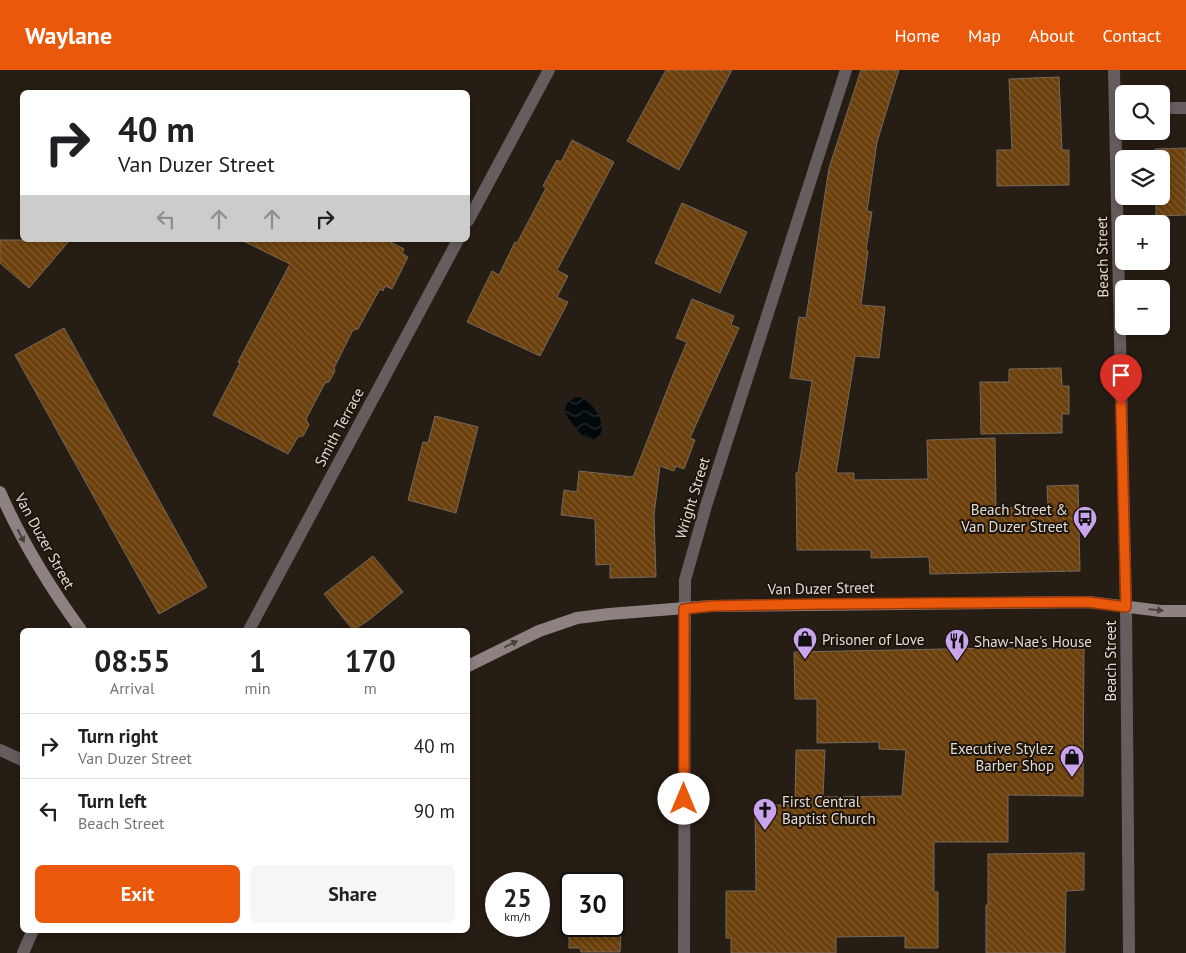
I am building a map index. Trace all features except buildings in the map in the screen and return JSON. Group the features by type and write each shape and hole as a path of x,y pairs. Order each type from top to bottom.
{"main road":[{"name":"Van Duzer Street","path":"0,492 35,563 80,628"},
{"name":"Van Duzer Street","path":"470,665 539,630 564,622 594,616 711,606 1088,602 1161,611 1186,611"}],"street":[{"path":"470,217 549,70"},
{"name":"Wright Street","path":"684,953 685,580 706,506 846,70"},
{"name":"Beach Street","path":"1114,70 1116,85"},
{"path":"1170,108 1186,108"},
{"name":"Beach Street","path":"1119,140 1129,953"},
{"name":"Smith Terrace","path":"250,628 457,242"},
{"path":"0,750 20,759"},
{"path":"22,953 32,933"}],"water":[{"path":"576,397 587,401 599,416 602,428 601,433 593,439 582,435 566,414 565,409 568,402"}],"place":[{"name":"Beach Street & Van Duzer Street","path":"1085,539"},
{"name":"Prisoner of Love","path":"805,660"},
{"name":"Shaw-Nae's House","path":"957,662"},
{"name":"Executive Stylez Barber Shop","path":"1072,778"},
{"name":"First Central Baptist Church","path":"765,831"}],"route":[{"path":"684,799 684,609 711,606 821,604 1088,602 1126,607 1121,405"}]}
